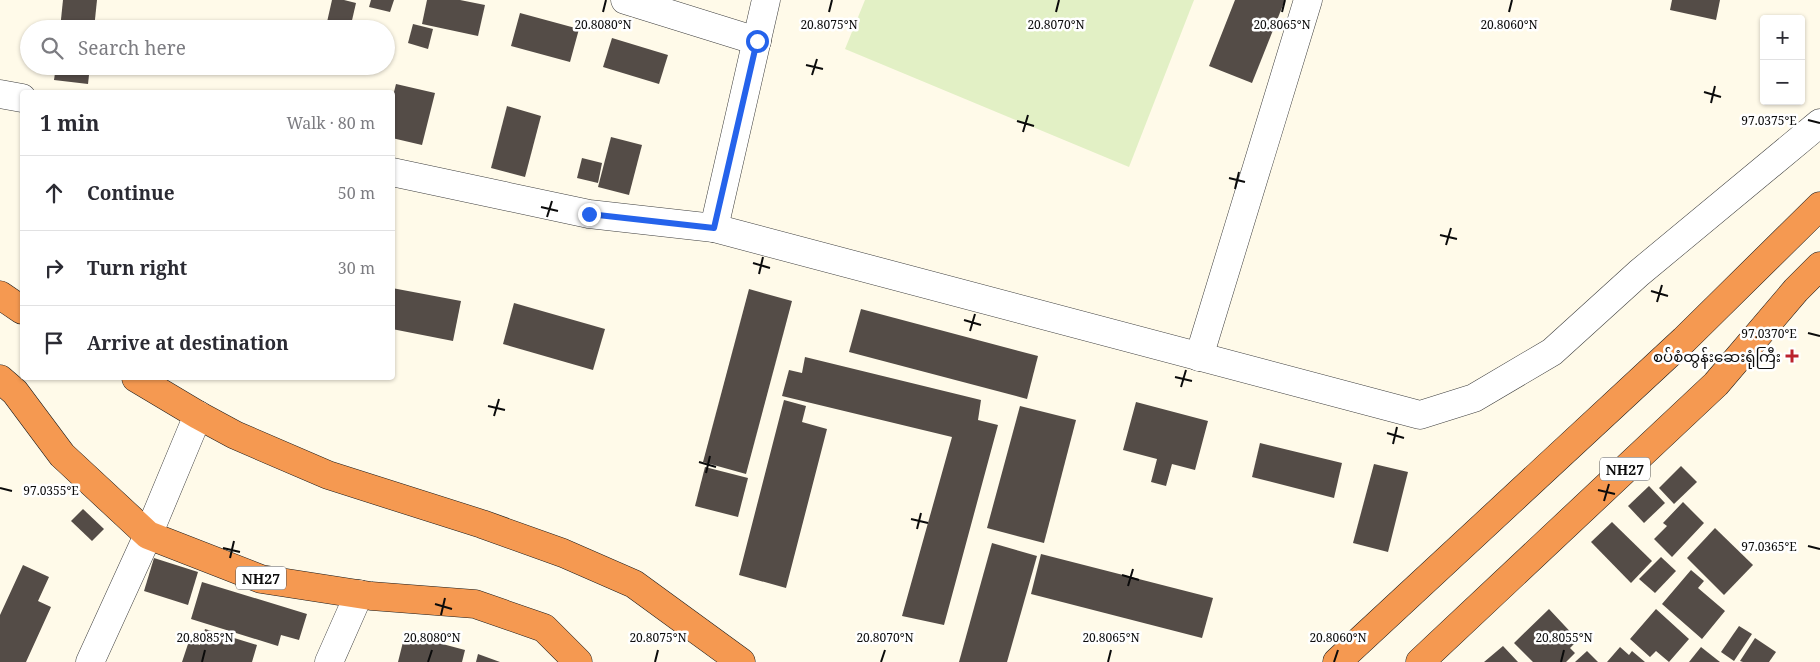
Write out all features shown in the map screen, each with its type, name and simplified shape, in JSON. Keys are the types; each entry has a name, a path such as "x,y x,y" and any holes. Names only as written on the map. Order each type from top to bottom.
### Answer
{"highway":[{"path":"1337,662 1684,340 1820,206"},
{"name":"NH27","path":"1420,662 1716,384 1796,290 1820,266"},
{"path":"0,295 20,309"},
{"name":"NH27","path":"0,379 15,392 62,455 148,536 261,579 359,594 475,604 544,628 578,662"},
{"path":"139,380 236,435 328,475 482,524 563,553 634,584 740,662"}],"street":[{"path":"625,0 757,41"},
{"path":"714,228 766,0"},
{"path":"1199,357 1308,0"},
{"path":"0,94 20,98"},
{"path":"395,173 589,214 714,228 1420,415 1474,398 1552,352 1639,273 1820,123"},
{"path":"90,662 148,536 198,415"},
{"path":"330,662 359,594"}],"green space":[{"path":"865,0 1194,0 1129,167 845,49"}],"building":[{"path":"63,0 97,0 95,20 61,20"},
{"path":"332,0 356,3 352,20 327,20"},
{"path":"371,0 394,0 390,12 369,7"},
{"path":"427,0 460,0 485,5 478,36 422,24"},
{"path":"1235,0 1285,0 1252,83 1209,66"},
{"path":"1672,0 1720,0 1716,20 1670,10"},
{"path":"520,13 579,29 570,62 511,46"},
{"path":"413,24 433,29 428,49 408,43"},
{"path":"612,38 668,55 659,84 603,67"},
{"path":"55,75 89,75 88,84 54,80"},
{"path":"396,84 435,93 422,145 395,139"},
{"path":"507,106 541,116 525,177 491,168"},
{"path":"611,137 642,145 629,195 598,187"},
{"path":"582,158 602,163 598,183 577,178"},
{"path":"395,289 461,301 453,341 395,330"},
{"path":"749,289 792,301 746,474 703,462"},
{"path":"514,303 605,329 593,370 503,344"},
{"path":"861,309 1038,356 1027,399 849,352"},
{"path":"805,357 981,400 978,420 998,425 944,625 902,616 952,437 782,396 789,370 802,373"},
{"path":"784,400 806,406 802,422 827,429 786,588 739,575"},
{"path":"1136,402 1208,421 1195,470 1172,464 1166,486 1151,482 1157,459 1123,450"},
{"path":"1020,406 1076,420 1044,543 987,528"},
{"path":"1260,443 1342,463 1334,498 1252,477"},
{"path":"1374,464 1408,472 1388,552 1353,543"},
{"path":"1681,466 1697,482 1674,504 1659,488"},
{"path":"705,467 748,478 738,517 695,506"},
{"path":"1649,486 1665,503 1644,523 1628,506"},
{"path":"1683,502 1704,523 1672,557 1654,539 1667,526 1663,523"},
{"path":"83,509 104,529 92,541 71,521"},
{"path":"1612,522 1652,561 1631,583 1591,542"},
{"path":"1715,528 1753,565 1724,595 1687,558"},
{"path":"992,543 1037,556 1007,662 959,662"},
{"path":"1041,554 1213,598 1202,638 1031,594"},
{"path":"1661,557 1676,571 1655,593 1639,579"},
{"path":"154,558 198,572 188,605 144,591"},
{"path":"23,565 49,577 38,601 51,607 26,662 0,662 0,615"},
{"path":"1691,570 1704,581 1698,588 1725,611 1702,639 1662,604"},
{"path":"202,582 307,614 299,640 281,635 278,646 191,619"},
{"path":"1549,609 1578,640 1570,648 1575,653 1566,662 1533,662 1514,643"},
{"path":"1656,609 1689,639 1669,662 1656,651 1650,657 1630,639"},
{"path":"1739,626 1752,634 1734,661 1721,652"},
{"path":"205,629 257,645 252,662 182,662 189,641 200,645"},
{"path":"405,634 465,650 462,662 398,662"},
{"path":"1755,638 1776,652 1769,662 1740,661"},
{"path":"1503,646 1518,662 1484,662"},
{"path":"1620,647 1629,655 1632,651 1645,662 1607,662"},
{"path":"1701,647 1720,662 1689,662"},
{"path":"1587,651 1598,662 1575,662"},
{"path":"478,654 500,662 476,662"}],"place":[{"name":"စပ်စံထွန်းဆေးရုံကြီး","path":"1792,356"}],"route":[{"path":"589,214 714,228 757,41"}]}
